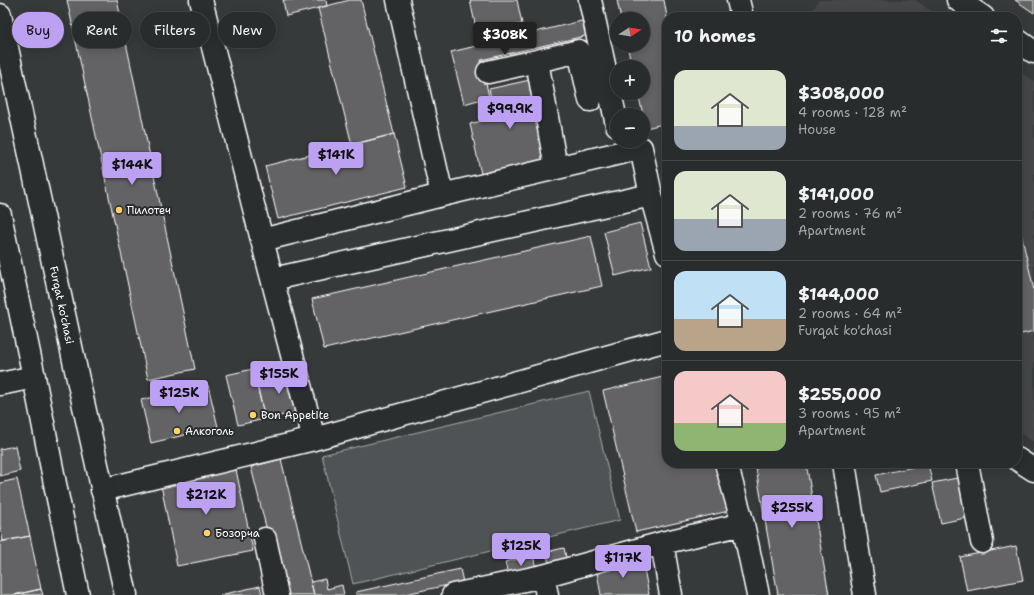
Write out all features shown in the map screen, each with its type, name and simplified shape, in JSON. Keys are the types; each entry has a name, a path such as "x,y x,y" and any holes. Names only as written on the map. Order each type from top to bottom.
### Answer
{"street":[{"path":"201,0 314,440"},
{"path":"398,0 442,195"},
{"path":"590,0 613,108"},
{"path":"738,0 741,12"},
{"path":"958,0 976,12"},
{"name":"Furqat ko'chasi","path":"0,15 126,595"},
{"path":"1022,44 1034,52"},
{"path":"488,72 579,51 590,100"},
{"path":"536,62 556,168"},
{"path":"262,240 556,168 626,148"},
{"path":"638,148 662,235"},
{"path":"273,279 651,195"},
{"path":"0,215 78,595"},
{"path":"102,490 314,440 662,341"},
{"path":"0,384 34,377"},
{"path":"1022,462 1034,470"},
{"path":"727,468 743,524 758,595"},
{"path":"845,468 865,595"},
{"path":"968,468 982,542"},
{"path":"453,595 545,586 662,543 743,524"},
{"path":"265,539 277,595"},
{"path":"662,543 671,595"}],"shaded area":[{"path":"819,0 915,0 933,12 811,12"},
{"path":"1022,73 1034,81 1034,442 1022,434"},
{"path":"589,391 620,520 353,584 322,455"}],"building":[{"path":"67,0 117,0 120,12 72,12 72,23"},
{"path":"283,0 326,0 327,6 286,16"},
{"path":"350,0 361,0 394,134 352,145 318,8"},
{"path":"470,0 517,0 522,24 477,33"},
{"path":"617,0 664,0 666,12 662,12 662,124 650,127 650,108 641,108 640,100 650,100 650,60 630,60 629,52 650,52 650,12 620,12"},
{"path":"1015,0 1034,0 1034,13"},
{"path":"586,20 589,35 481,60 489,97 464,104 451,52"},
{"path":"77,48 127,48 195,369 148,379"},
{"path":"530,80 549,158 481,174 470,124 496,117 489,89"},
{"path":"394,134 407,187 278,219 265,166"},
{"path":"640,223 651,267 615,276 604,232"},
{"path":"591,236 602,286 324,349 312,299"},
{"path":"1022,238 1034,290 1034,331 1022,334"},
{"path":"253,369 265,419 238,425 226,375"},
{"path":"293,371 302,411 265,419 256,380"},
{"path":"662,377 662,468 719,468 729,511 636,532 603,391"},
{"path":"208,385 218,427 151,443 141,400"},
{"path":"15,446 20,471 0,476 0,449"},
{"path":"281,459 314,595 283,595 251,467"},
{"path":"235,465 253,551 177,566 160,480"},
{"path":"756,468 807,468 829,595 778,595"},
{"path":"909,468 929,468 932,481 880,492 876,475"},
{"path":"962,477 970,517 941,523 932,483"},
{"path":"17,479 30,536 3,541 0,526 0,483"},
{"path":"30,536 41,589 14,595 0,595 0,542"},
{"path":"1016,546 1023,580 967,591 960,557"},
{"path":"564,548 568,567 551,571 546,552"},
{"path":"533,555 537,573 509,579 505,562"},
{"path":"642,558 649,595 601,595 596,567"},
{"path":"460,569 463,582 400,595 356,595 356,592"},
{"path":"325,579 327,589 342,585 344,595 314,595 311,582"},
{"path":"260,586 262,595 220,595"},
{"path":"41,589 43,595 14,595"}],"place":[{"name":"Пилотеч","path":"119,210"},
{"name":"Bon Appetite","path":"253,415"},
{"name":"Алкоголь","path":"177,431"},
{"name":"Бозорча","path":"207,533"}]}
